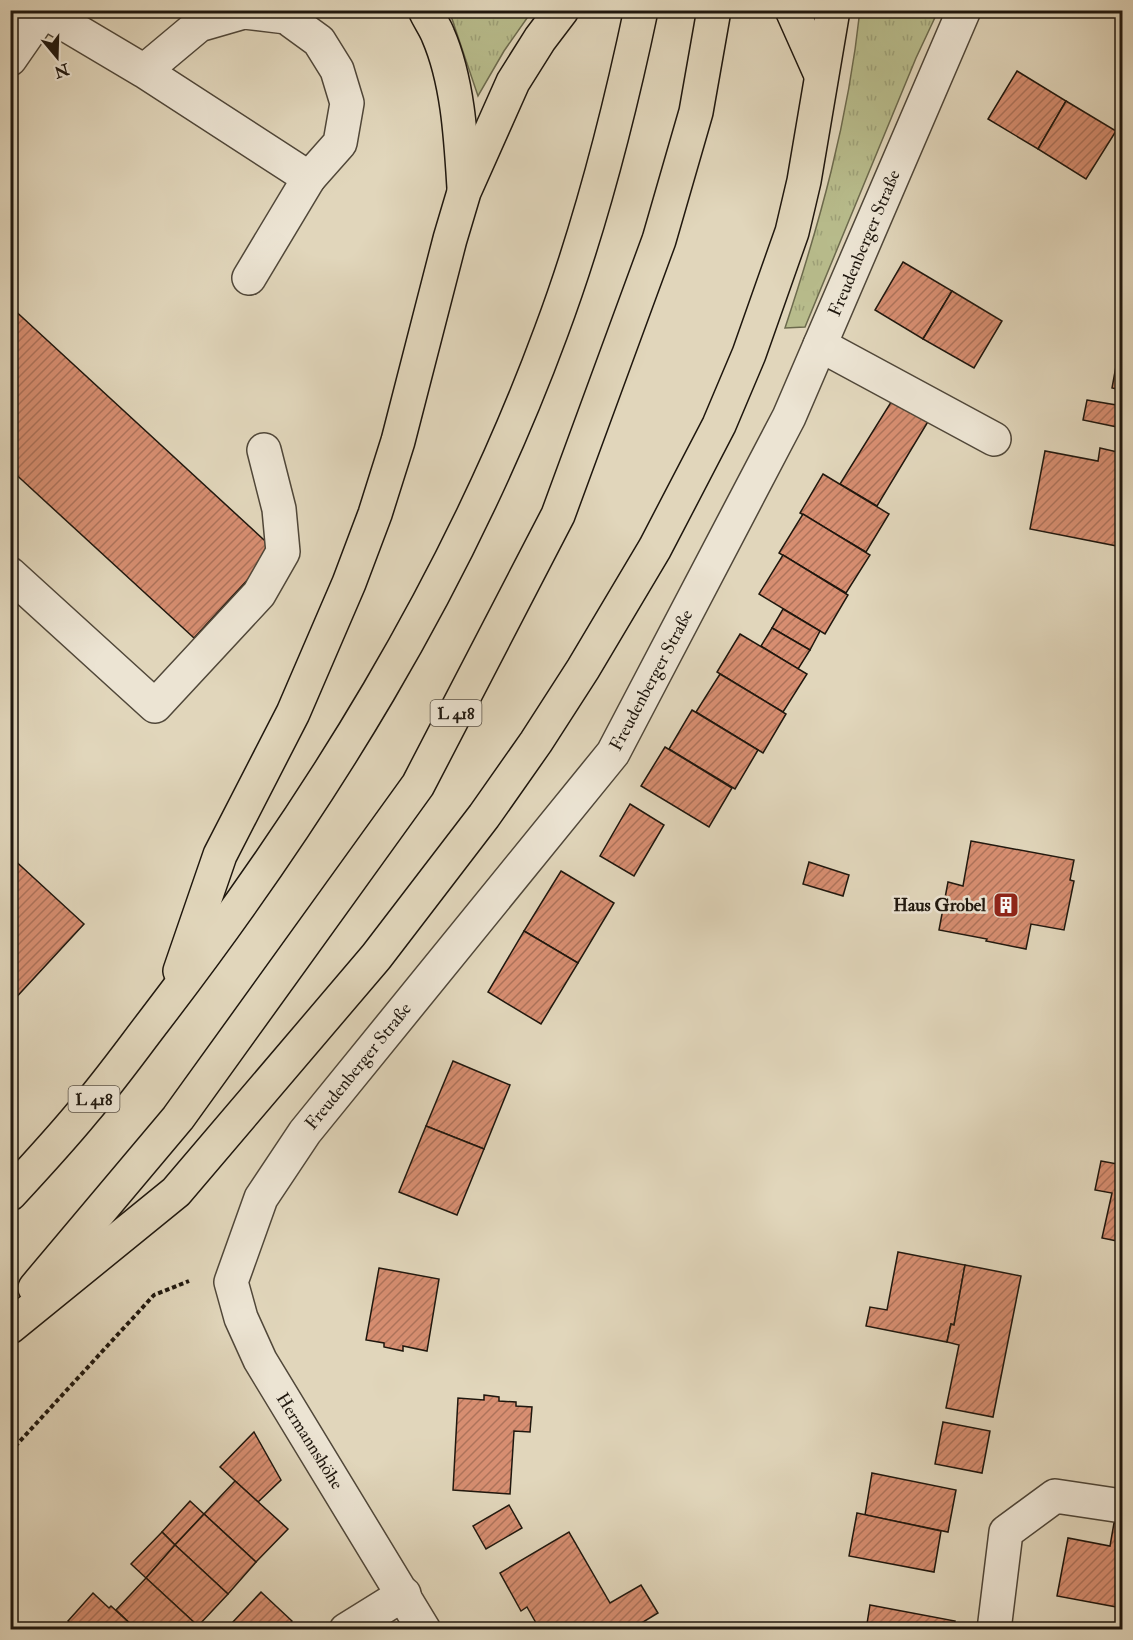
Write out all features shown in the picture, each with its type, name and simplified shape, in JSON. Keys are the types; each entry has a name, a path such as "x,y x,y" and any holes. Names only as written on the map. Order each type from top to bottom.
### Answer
{"highway":[{"path":"425,10 438,35 448,66 460,137 464,192"},
{"path":"171,999 220,855 293,713 349,583 375,514 398,441 464,192 513,82 540,39 562,10"},
{"name":"L 418","path":"10,1194 82,1113 236,912 320,789 388,679 450,565 503,451 551,332 586,228 625,88 641,10"},
{"name":"L 418","path":"10,1317 178,1118 418,785 558,515 659,240 696,112 714,10"},
{"path":"792,10 821,75"},
{"path":"10,1328 176,1192 376,957 484,816 578,678 655,548 719,425 749,354 792,232 804,181 833,10"}],"street":[{"name":"Freudenberger Straße","path":"231,1281 261,1198 305,1132 613,753 789,417 964,10"},
{"path":"10,59 43,11 144,71 309,178"},
{"path":"144,71 199,25 244,12 286,17 319,42 337,70 346,103 340,143 309,178 249,278"},
{"path":"820,345 994,439"},
{"path":"10,574 155,706 259,594 282,552 279,509 264,450"},
{"name":"Hermannshöhe","path":"231,1281 241,1318 260,1360 424,1629"},
{"path":"994,1629 1006,1532 1054,1496 1122,1506"},
{"path":"346,1629 404,1594"}],"path":[{"path":"10,1452 154,1295 194,1279 231,1281"}],"green space":[{"path":"860,10 938,11 916,58 805,327 785,328 831,171 848,92"},
{"path":"448,11 532,11 504,51 478,96 451,16"}],"building":[{"path":"1017,71 1066,101 1038,149 988,119"},
{"path":"1066,101 1116,131 1086,179 1038,149"},
{"path":"903,262 952,291 923,339 875,310"},
{"path":"952,291 1002,321 974,368 923,339"},
{"path":"10,306 275,550 194,638 10,469"},
{"path":"1122,334 1122,390 1112,388"},
{"path":"893,399 929,420 877,506 840,484"},
{"path":"1087,400 1122,406 1122,428 1083,420"},
{"path":"1100,448 1122,453 1122,547 1030,529 1045,451 1098,461"},
{"path":"823,474 889,514 866,552 800,513"},
{"path":"803,514 870,555 846,593 779,553"},
{"path":"783,555 848,595 825,634 759,594"},
{"path":"783,609 820,631 810,650 772,628"},
{"path":"772,628 810,650 798,669 761,646"},
{"path":"740,634 807,674 783,712 717,672"},
{"path":"720,674 786,714 763,753 696,712"},
{"path":"692,710 758,750 735,789 669,749"},
{"path":"665,747 732,788 709,827 641,786"},
{"path":"630,804 664,825 634,876 600,856"},
{"name":"Haus Grobel","path":"971,841 1074,860 1070,880 1074,881 1064,930 1031,924 1026,949 939,930 948,882 963,886"},
{"path":"10,856 84,924 10,1004"},
{"path":"809,862 849,875 843,896 803,884"},
{"path":"561,871 614,903 578,963 524,931"},
{"path":"524,931 578,963 541,1024 488,992"},
{"path":"453,1061 510,1085 484,1149 426,1126"},
{"path":"426,1126 484,1149 457,1215 399,1192"},
{"path":"1101,1161 1117,1164 1118,1161 1122,1162 1122,1242 1102,1238 1112,1193 1095,1190"},
{"path":"898,1252 965,1265 954,1325 951,1324 947,1342 866,1326 870,1307 887,1310"},
{"path":"965,1265 1021,1276 993,1417 946,1408 959,1345 947,1342 951,1324 954,1325"},
{"path":"379,1268 439,1279 427,1351 403,1346 403,1351 384,1347 384,1343 366,1340"},
{"path":"484,1395 499,1397 499,1401 516,1402 516,1406 532,1407 530,1432 514,1431 510,1494 453,1490 458,1398 484,1400"},
{"path":"943,1422 990,1431 982,1473 935,1464"},
{"path":"254,1432 281,1480 258,1502 220,1467"},
{"path":"872,1473 956,1490 948,1532 865,1515"},
{"path":"235,1481 288,1529 256,1562 204,1514"},
{"path":"190,1501 204,1514 175,1545 162,1532"},
{"path":"509,1505 522,1528 486,1549 473,1526"},
{"path":"857,1513 941,1531 934,1572 849,1556"},
{"path":"204,1514 256,1562 228,1594 175,1545"},
{"path":"1114,1523 1122,1525 1122,1608 1057,1596 1068,1538 1110,1546"},
{"path":"162,1532 175,1545 146,1578 131,1564"},
{"path":"569,1532 610,1603 641,1585 658,1613 630,1630 540,1630 527,1607 521,1611 500,1573"},
{"path":"175,1545 228,1594 198,1626 146,1578"},
{"path":"146,1578 198,1626 194,1630 137,1630 116,1610"},
{"path":"261,1592 292,1621 285,1630 237,1630 231,1624"},
{"path":"93,1593 137,1630 77,1630 68,1621"},
{"path":"870,1605 955,1621 953,1630 866,1630"}],"place":[{"name":"Haus Grobel","path":"1006,905"}]}
